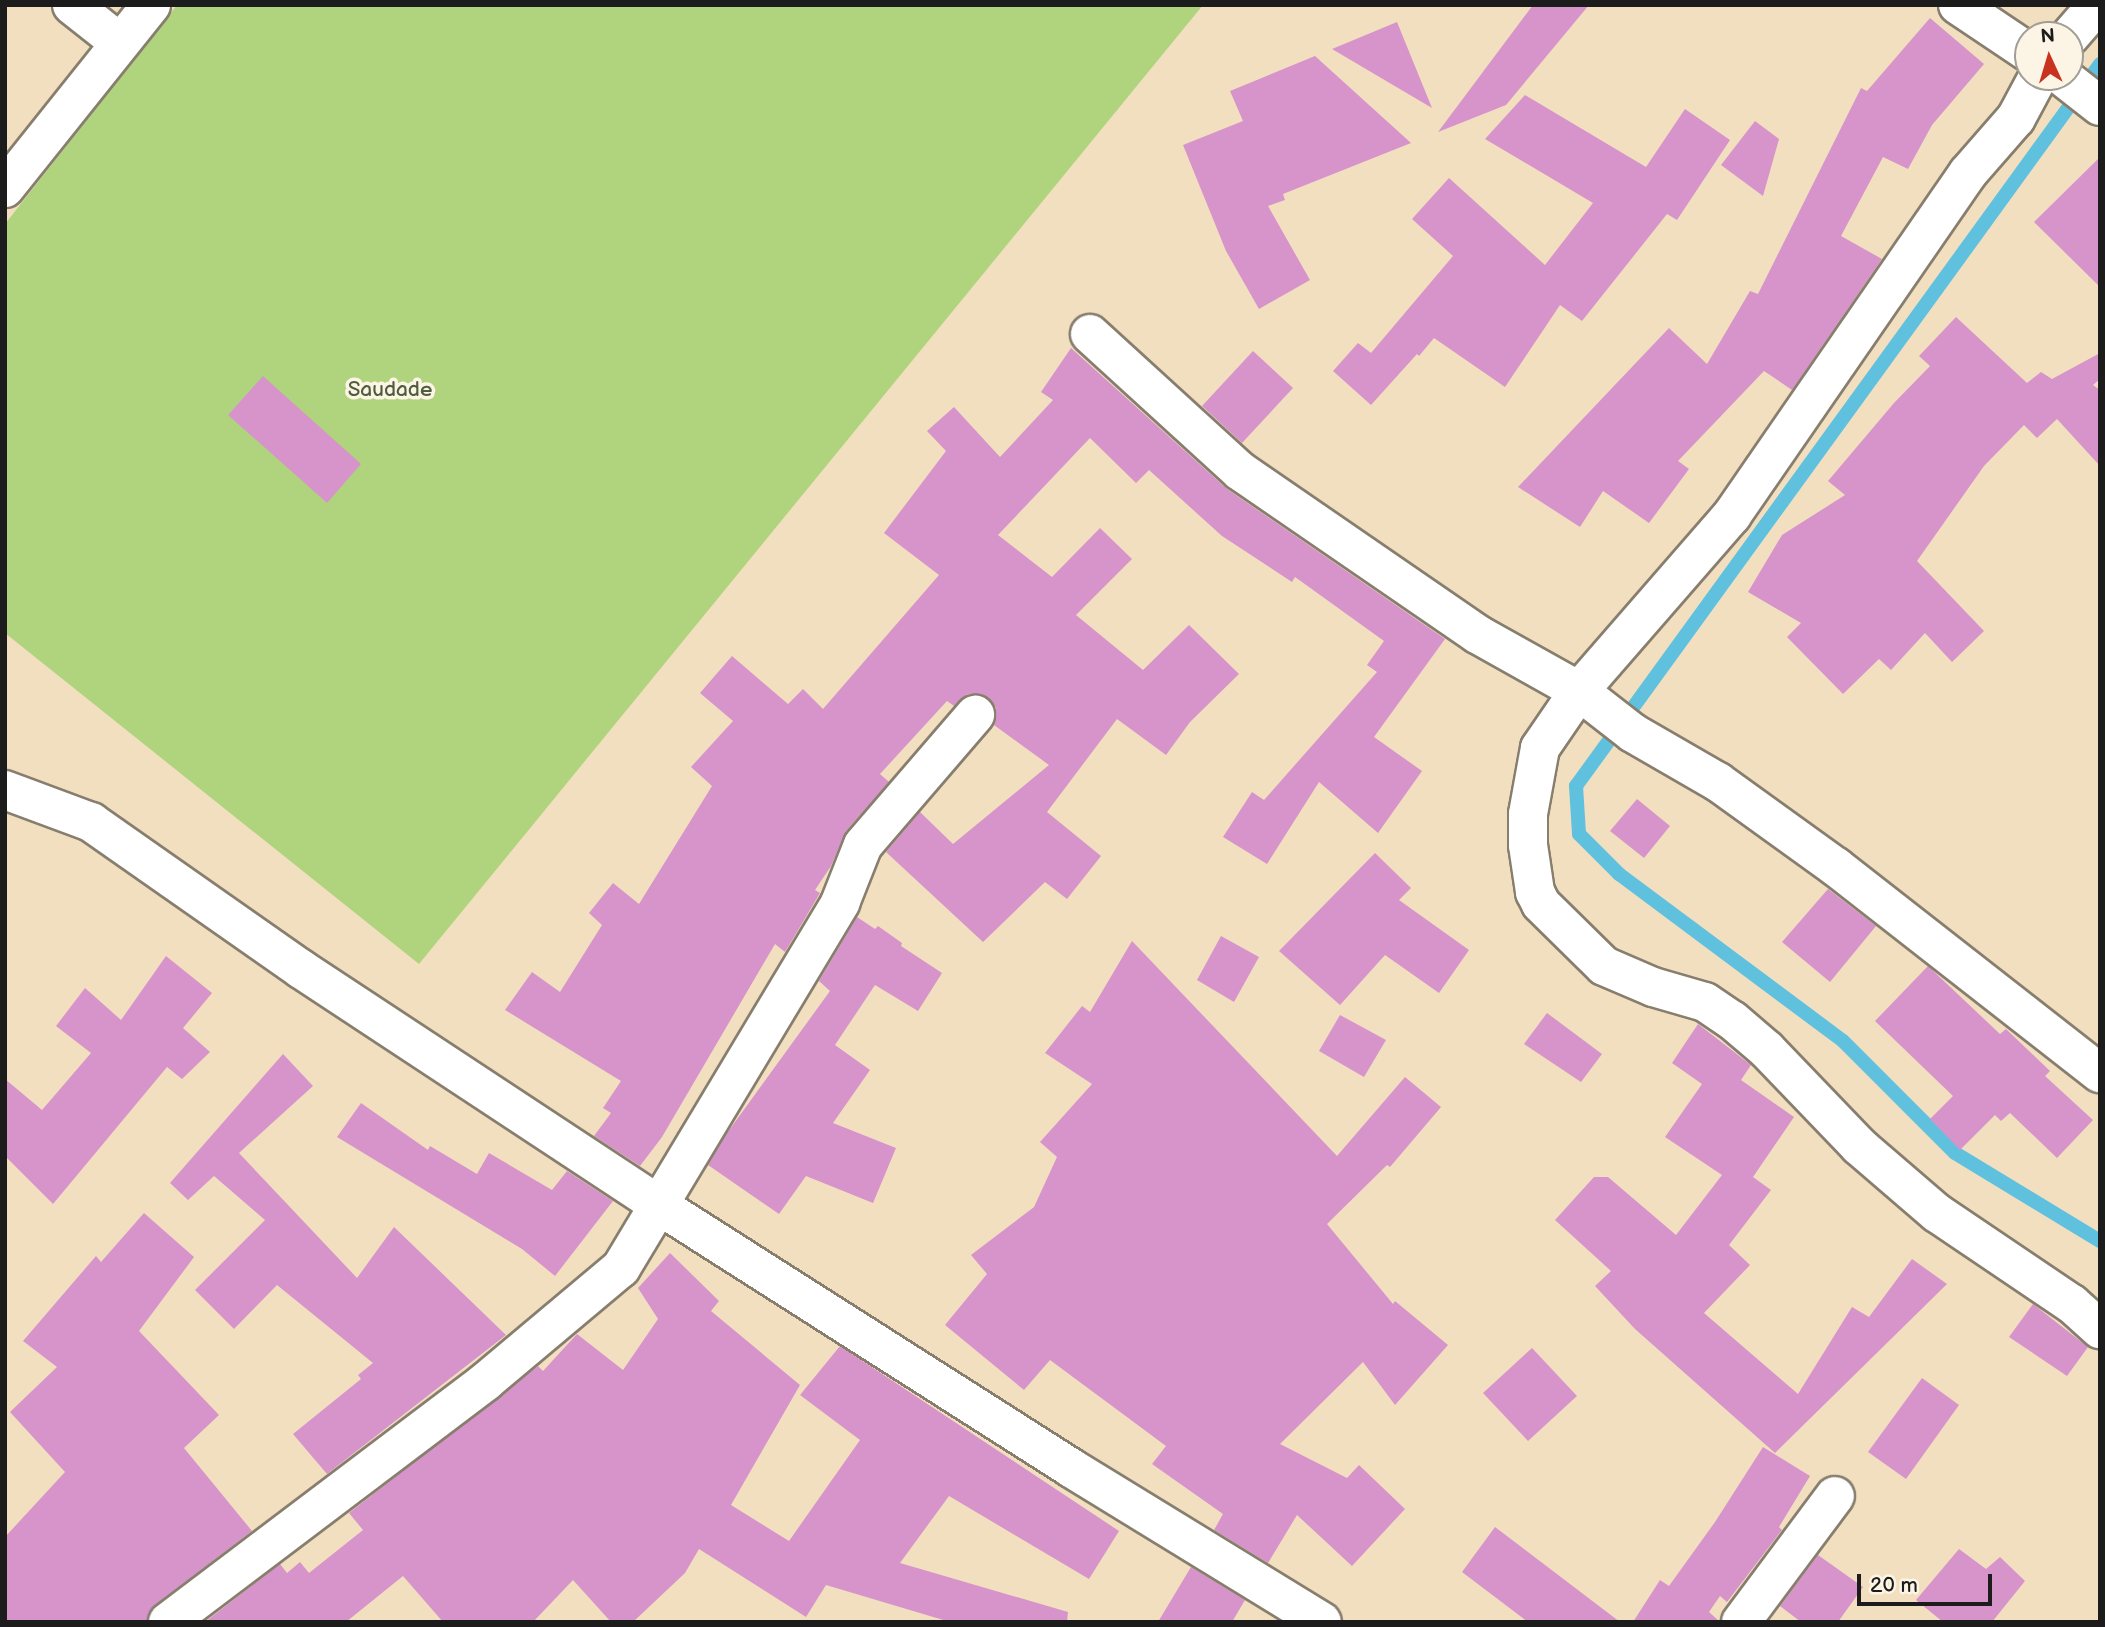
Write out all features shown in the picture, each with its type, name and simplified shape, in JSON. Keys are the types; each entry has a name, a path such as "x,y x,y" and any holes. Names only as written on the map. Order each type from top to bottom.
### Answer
{"street":[{"path":"72,5 120,43"},
{"path":"5,188 151,5"},
{"path":"1958,5 2014,43"},
{"path":"2083,21 2097,5"},
{"path":"2030,91 2016,118 1968,173 1732,515 1579,691 1540,748 1534,769 1528,814 1528,845 1535,891 1541,904 1604,966 1654,987 1705,1002 1732,1020 1767,1050 1859,1146 1937,1213 2072,1304 2100,1329"},
{"path":"2081,91 2100,106"},
{"path":"1090,334 1240,471 1361,551 1477,634 1579,691 1633,733 1718,782 1836,867 2100,1073"},
{"path":"168,1622 485,1382 621,1268 840,903 863,845 975,715"},
{"path":"5,790 91,822 301,969 660,1206 1071,1468 1322,1622"},
{"path":"1741,1622 1835,1496"}],"green space":[{"name":"Saudade","path":"177,5 1203,5 419,964 5,633 5,224"}],"building":[{"path":"1533,5 1589,5 1506,105 1438,132"},
{"path":"1930,18 1984,64 1932,125 1908,169 1883,157 1841,236 1882,259 1792,390 1764,371 1678,461 1689,469 1649,523 1603,491 1580,527 1518,487 1669,328 1707,364 1750,291 1758,294 1861,88 1867,91"},
{"path":"1397,22 1432,108 1332,49"},
{"path":"1315,56 1411,143 1283,194 1285,200 1268,206 1310,280 1259,309 1226,251 1183,145 1243,121 1230,91"},
{"path":"1525,95 1646,167 1685,109 1730,140 1677,220 1667,214 1582,321 1560,305 1505,387 1434,338 1371,405 1333,371 1358,343 1371,353 1453,256 1412,219 1449,178 1545,265 1593,203 1485,139"},
{"path":"1755,121 1779,139 1763,196 1721,165"},
{"path":"2100,157 2100,287 2034,222"},
{"path":"1956,317 2027,383 2041,372 2052,379 2100,353 2100,379 2093,385 2100,390 2100,466 2057,419 2037,438 2024,425 1984,466 1917,561 1984,631 1952,662 1925,633 1891,670 1879,659 1843,694 1787,637 1801,623 1748,592 1782,535 1845,495 1828,481 1894,403 1930,366 1919,356"},
{"path":"1071,348 1227,489 1445,639 1374,737 1422,771 1378,833 1319,782 1267,864 1223,837 1252,792 1264,800 1377,672 1367,665 1384,641 1295,577 1292,582 1222,536 1149,470 1136,483 1090,438 998,535 1052,577 1100,528 1132,559 1076,615 1143,670 1189,625 1239,674 1190,722 1166,755 1117,719 1047,812 1101,856 1067,899 1045,882 983,942 886,852 920,812 953,844 1049,765 994,725 996,708 989,698 980,694 968,694 954,706 947,701 880,774 889,782 846,831 831,866 815,890 820,893 785,952 775,944 662,1137 640,1166 594,1136 611,1113 603,1108 621,1081 505,1010 532,972 560,992 602,925 589,913 613,883 639,904 712,786 691,767 733,721 700,693 732,656 788,704 803,689 823,709 939,575 884,533 946,451 927,431 954,407 1000,457 1053,400 1041,392"},
{"path":"1253,351 1293,388 1242,443 1202,406"},
{"path":"263,376 361,464 327,503 228,415"},
{"path":"1637,799 1670,826 1644,858 1610,831"},
{"path":"1375,853 1411,888 1399,900 1469,950 1439,993 1385,955 1340,1005 1279,951"},
{"path":"1828,889 1876,926 1830,982 1782,942"},
{"path":"857,917 875,929 878,926 902,943 901,946 942,973 918,1011 875,985 835,1045 870,1070 833,1123 896,1148 873,1203 806,1176 779,1214 708,1165 727,1133 830,991 819,981"},
{"path":"1221,936 1259,957 1234,1002 1197,980"},
{"path":"1132,941 1337,1156 1405,1077 1441,1107 1390,1167 1387,1165 1327,1224 1393,1304 1395,1301 1448,1345 1395,1405 1363,1362 1280,1444 1347,1478 1359,1465 1405,1509 1352,1566 1297,1515 1268,1563 1214,1530 1223,1514 1152,1464 1166,1446 1050,1360 1024,1390 945,1325 987,1274 971,1255 1034,1207 1057,1157 1040,1142 1092,1084 1045,1053 1082,1006 1090,1012"},
{"path":"166,956 212,993 183,1028 210,1052 182,1079 167,1067 53,1204 5,1156 5,1079 42,1110 91,1053 56,1026 85,988 121,1020"},
{"path":"1928,966 2000,1034 2006,1029 2050,1071 2045,1076 2093,1120 2057,1158 2010,1113 2001,1121 1995,1115 1960,1150 1930,1119 1953,1096 1875,1021"},
{"path":"1547,1013 1602,1054 1581,1082 1524,1044"},
{"path":"1340,1015 1386,1040 1364,1077 1319,1051"},
{"path":"1698,1024 1751,1065 1741,1080 1794,1117 1753,1177 1771,1190 1729,1245 1750,1265 1704,1313 1798,1394 1852,1307 1869,1317 1912,1259 1947,1284 1775,1453 1635,1329 1595,1286 1611,1271 1555,1220 1594,1177 1608,1177 1676,1235 1722,1175 1665,1137 1702,1084 1672,1063"},
{"path":"283,1054 313,1086 239,1153 357,1278 394,1227 506,1335 327,1474 293,1434 361,1379 358,1375 373,1363 277,1285 234,1329 195,1290 265,1220 214,1176 188,1200 170,1183"},
{"path":"361,1103 428,1150 430,1146 477,1174 489,1153 552,1190 567,1171 613,1201 555,1276 522,1249 337,1137"},
{"path":"144,1213 194,1257 139,1331 219,1415 184,1448 252,1531 155,1605 147,1622 5,1622 5,1537 65,1472 10,1412 57,1367 23,1341 96,1256 101,1262"},
{"path":"670,1253 719,1301 711,1311 800,1385 731,1505 789,1541 860,1440 800,1395 840,1346 1119,1531 1089,1579 949,1496 900,1563 1068,1612 1067,1622 950,1622 826,1585 806,1617 699,1549 685,1573 633,1622 611,1622 573,1580 533,1622 443,1622 403,1576 346,1622 205,1622 280,1564 287,1573 300,1562 309,1573 363,1530 349,1513 538,1366 543,1371 577,1334 623,1370 658,1319 638,1288"},
{"path":"2033,1304 2088,1347 2067,1376 2009,1337"},
{"path":"1532,1348 1577,1396 1528,1441 1483,1393"},
{"path":"1922,1378 1959,1405 1906,1479 1868,1452"},
{"path":"1763,1447 1810,1476 1779,1527 1782,1530 1727,1602 1720,1596 1709,1612 1720,1622 1633,1622 1660,1580 1669,1586 1715,1522"},
{"path":"1495,1527 1620,1622 1528,1622 1462,1572"},
{"path":"1959,1549 1986,1569 2000,1557 2025,1581 1992,1622 1943,1622 1916,1600"},
{"path":"1818,1555 1863,1587 1838,1622 1801,1622 1780,1606"},
{"path":"1191,1567 1245,1600 1232,1622 1158,1622"}],"waterway":[{"path":"2100,64 1576,786 1579,834 1619,874 1843,1041 1955,1153 2100,1241"}]}
